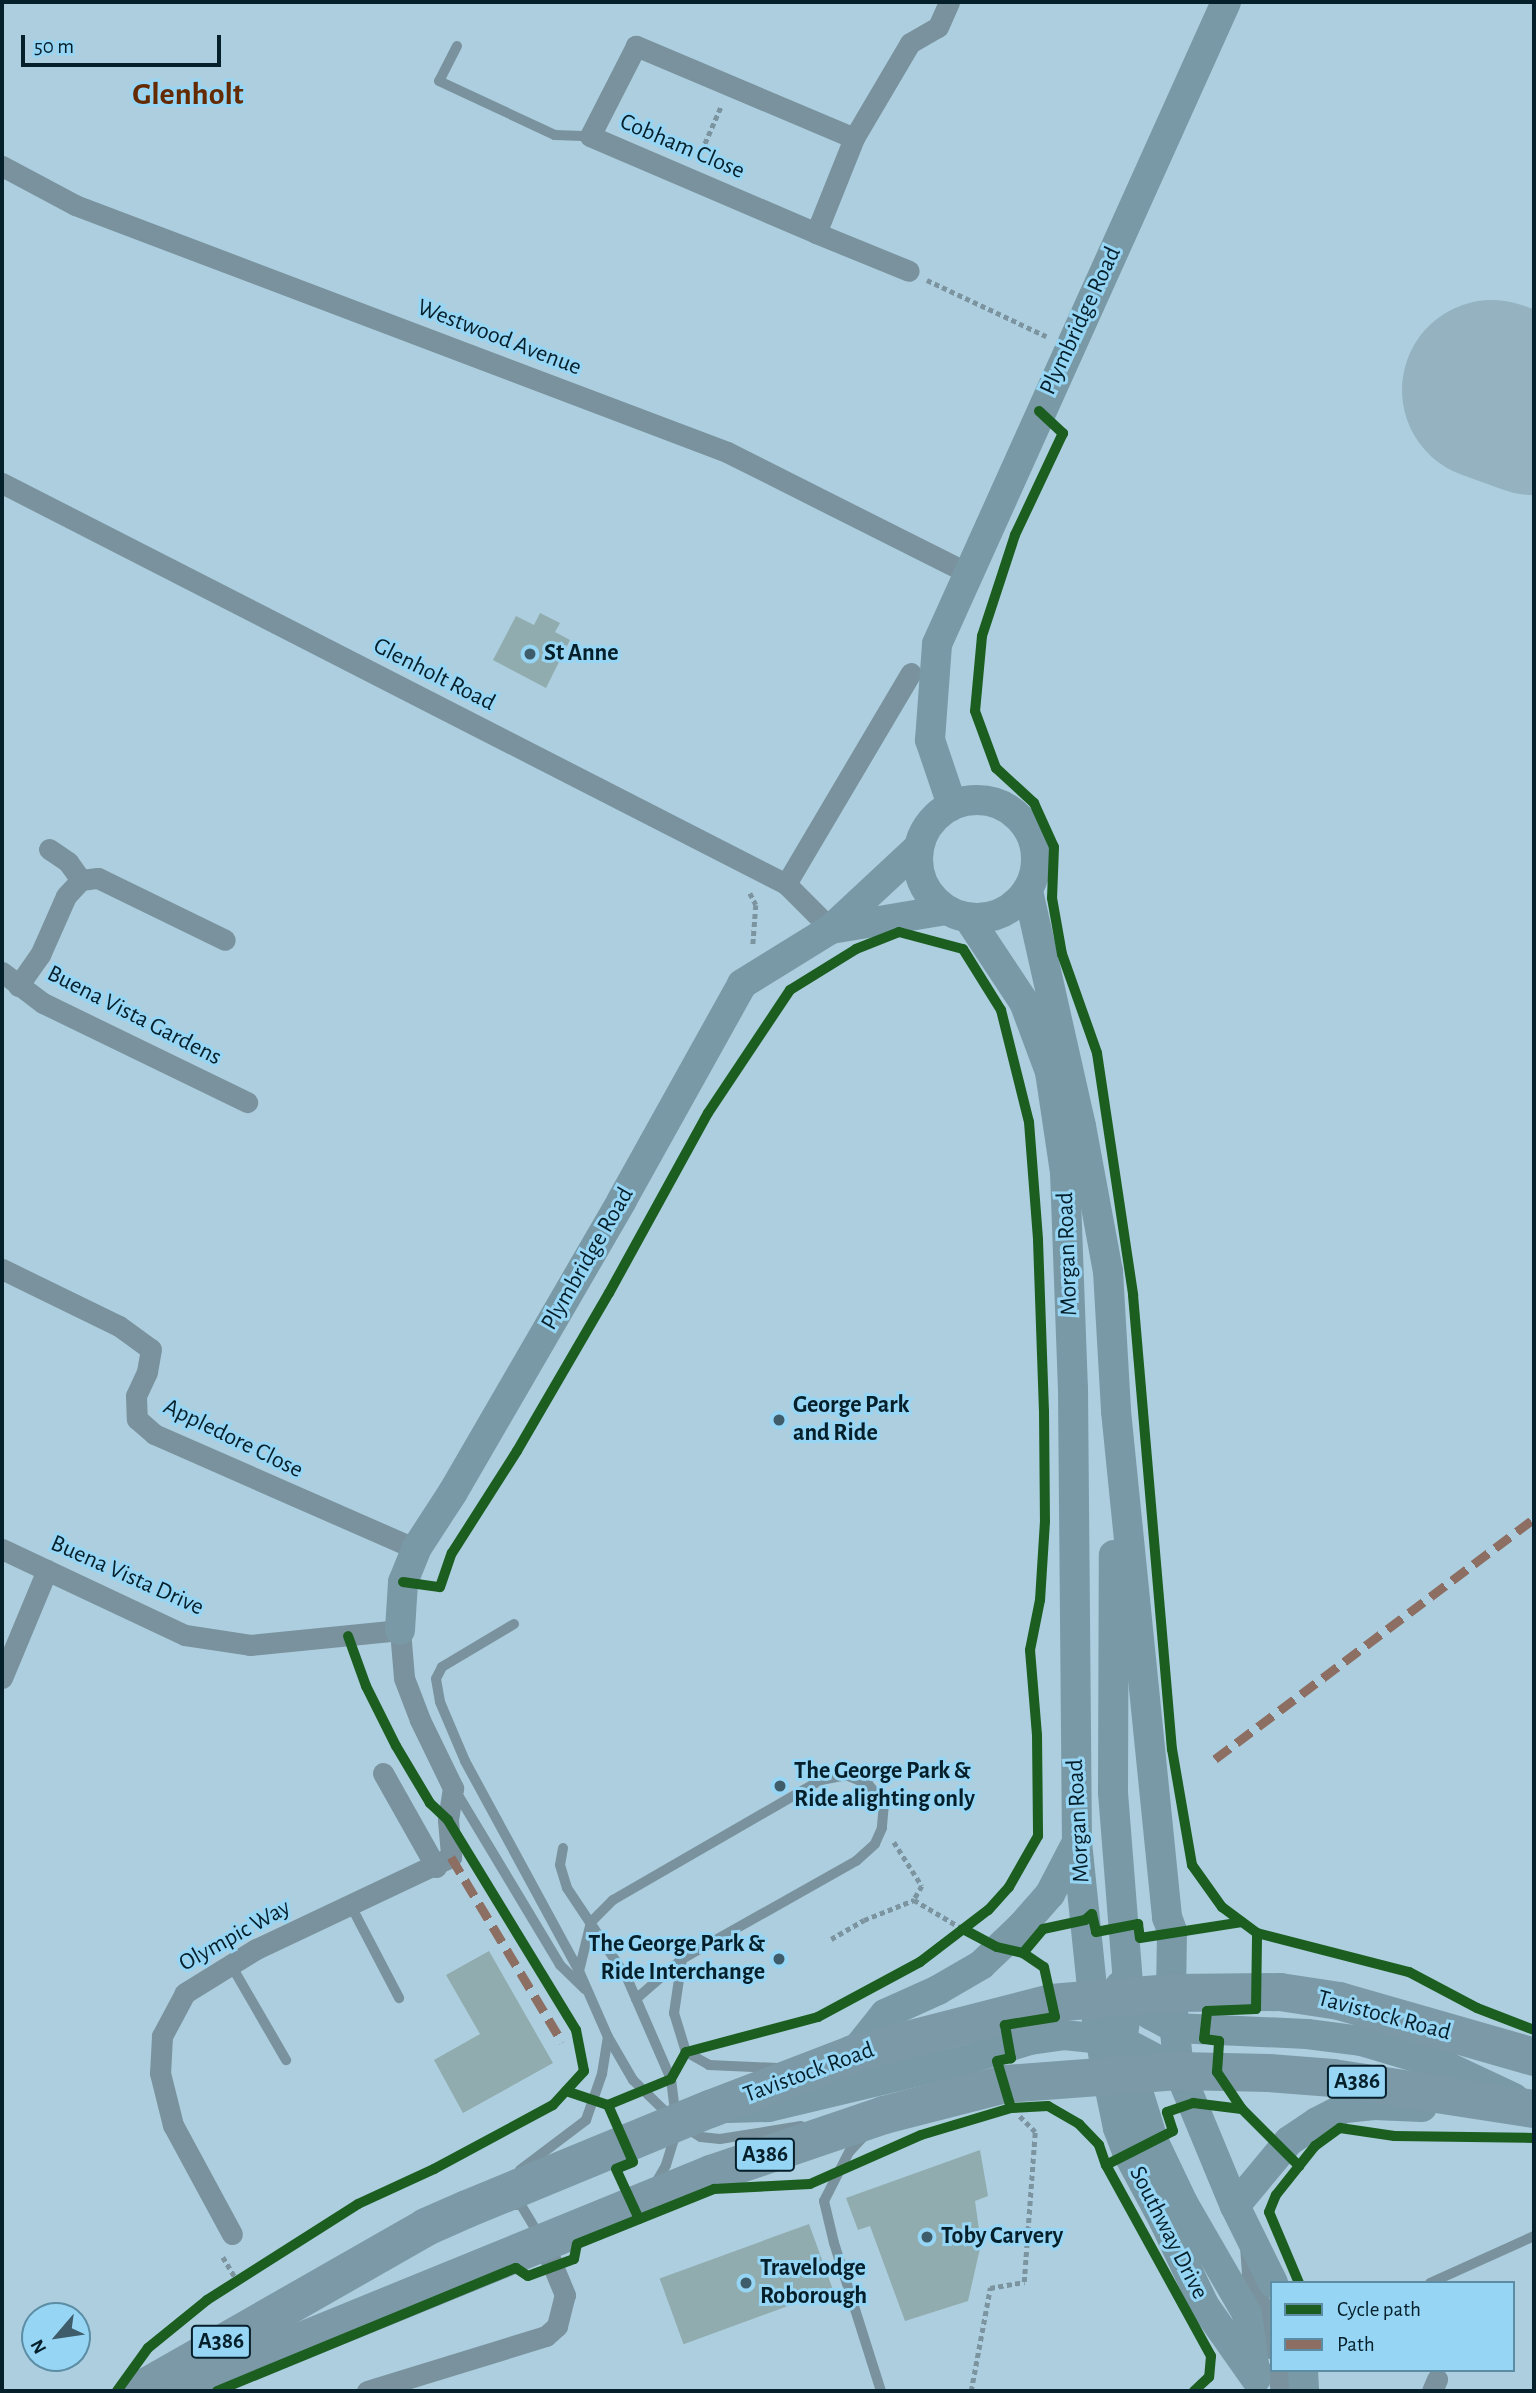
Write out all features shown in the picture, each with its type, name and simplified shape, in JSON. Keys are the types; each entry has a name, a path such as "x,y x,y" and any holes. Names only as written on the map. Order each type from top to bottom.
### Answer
{"highway":[{"name":"Tavistock Road","path":"139,2391 426,2227 467,2209 694,2115 853,2054 1051,2003 1144,2006 1280,1992 1339,2001 1534,2057"},
{"name":"A386","path":"179,2391 265,2359 710,2174 884,2115 1121,2055 1178,2071 1269,2073 1333,2078 1534,2109"}],"main road":[{"name":"Plymbridge Road","path":"400,1630 404,1582 416,1549 460,1480 622,1200 742,984 831,929 919,847 934,818 952,805 930,740 937,643 1226,2"},
{"path":"952,805 971,800 993,802 1013,811 1029,829 1036,850 1036,873 1028,891"},
{"path":"919,847 919,873 930,895 957,914"},
{"name":"Plymbridge Road","path":"831,929 957,914 989,918 1009,910 1028,891"},
{"name":"Morgan Road","path":"1028,891 1081,1126 1108,1271 1116,1411 1167,1917 1172,1931 1144,2006 1121,2055"},
{"name":"Morgan Road","path":"957,914 1024,1002 1050,1072 1065,1172 1073,1389 1077,1842 1088,1953 1144,2006 1178,2071"},
{"name":"Morgan Road","path":"1116,1411 1114,1792 1144,2006"},
{"path":"853,2054 885,2014 938,1990 981,1965 1022,1926 1050,1894 1077,1842"},
{"path":"694,2115 769,2107 966,2060 1030,2039 1064,2035 1121,2055 1144,2006 1361,2041 1448,2067 1534,2109"},
{"name":"Southway Drive","path":"1121,2055 1118,2128 1127,2152 1204,2305 1268,2383"},
{"path":"1178,2071 1236,2206 1272,2281"},
{"path":"1236,2206 1289,2141 1317,2122 1345,2108 1374,2105 1534,2109"},
{"path":"1303,2372 1304,2391"}],"street":[{"path":"816,233 855,138 910,43 938,27 949,2"},
{"name":"Cobham Close","path":"855,138 636,46 590,136 909,271"},
{"name":"Westwood Avenue","path":"2,166 75,205 727,452 970,574"},
{"name":"Glenholt Road","path":"2,483 786,884 831,929"},
{"path":"786,884 911,673"},
{"path":"49,849 68,862 81,880"},
{"path":"18,986 40,955 66,896 81,880 97,878 225,940"},
{"name":"Buena Vista Gardens","path":"2,972 43,1003 247,1102"},
{"name":"Appledore Close","path":"2,1269 118,1326 151,1349 147,1372 136,1396 137,1419 154,1433 300,1500 416,1549"},
{"name":"Buena Vista Drive","path":"2,1549 185,1635 250,1645 400,1630"},
{"path":"2,1678 47,1570"},
{"path":"383,1773 436,1867 451,1857 448,1820 453,1788 420,1720 404,1678 400,1630"},
{"name":"Olympic Way","path":"232,2234 173,2125 160,2073 162,2036 185,1993 256,1949 436,1867"},
{"path":"1250,2236 1252,2276 1270,2341"},
{"path":"367,2391 547,2336 557,2326 565,2295 543,2242"}],"lane":[{"path":"457,46 439,81 555,135 590,136"},
{"path":"514,1623 442,1667 436,1679 440,1702 465,1761 579,1971 608,2037 633,2080 694,2115"},
{"path":"579,1971 591,1922 613,1900 821,1780 846,1775 869,1784 884,1803 882,1828 875,1844 856,1861 682,1959 636,1999"},
{"path":"453,1788 560,1965 590,1994"},
{"path":"563,1848 560,1865 567,1888 627,1978 671,2079 694,2115 701,2137 720,2139 884,2115"},
{"path":"351,1906 399,1997"},
{"path":"682,1959 674,2013 687,2052 709,2065 815,2069"},
{"path":"231,1965 286,2060"},
{"path":"467,2209 586,2120 602,2074 608,2037"},
{"path":"647,2199 694,2115"},
{"path":"880,2391 834,2243 824,2201 849,2152 884,2115"},
{"path":"467,2209 521,2205 543,2242"},
{"path":"1434,2281 1534,2236"}],"path":[{"path":"689,179 729,85"},
{"path":"909,271 1069,346"},
{"path":"734,857 756,905 752,952 742,984"},
{"path":"831,1939 864,1920 914,1900 922,1886 904,1854 882,1828"},
{"path":"914,1900 967,1926 997,1947"},
{"path":"952,1937 967,1926"},
{"path":"971,2391 990,2288 1024,2283 1035,2132 1017,2108"},
{"path":"227,2286 249,2272"}],"building":[{"name":"St Anne","path":"540,613 560,623 555,632 570,640 546,688 493,660 516,616 534,625"},
{"path":"489,1951 553,2063 463,2113 434,2060 480,2034 446,1975"},
{"name":"Toby Carvery","path":"980,2150 988,2196 975,2201 981,2244 968,2301 905,2321 870,2226 858,2230 846,2198"},
{"name":"Travelodge Roborough","path":"809,2224 833,2290 684,2344 660,2278"}],"runway":[{"path":"1492,390 1534,405"}],"marked path":[{"path":"1215,1759 1534,1519"},
{"path":"451,1857 562,2042"}],"cycle path":[{"path":"1039,411 1063,433 1015,535 982,636 975,711 996,768 1034,803 1054,847 1052,898 1062,954 1097,1053 1133,1295 1172,1749 1192,1865 1222,1907 1257,1933 1409,1972 1477,2008 1534,2030"},
{"path":"403,1582 440,1587 452,1553 517,1451 609,1293 708,1113 790,990 856,949 899,932 963,949 1001,1010 1029,1122 1038,1240 1044,1411 1045,1521 1040,1600 1030,1650 1037,1735 1038,1836 1009,1887 988,1910 920,1962 818,2017 686,2052 671,2079 608,2105"},
{"path":"117,2391 148,2348 207,2300 358,2204 434,2169 553,2105 584,2071 576,2030 448,1820 430,1803 396,1746 366,1686 348,1636"},
{"path":"1023,1953 1043,1929 1085,1920 1092,1914 1096,1932 1138,1924 1140,1938 1242,1922"},
{"path":"963,1929 997,1947 1023,1953 1044,1967 1055,2017 1005,2025 1011,2058 997,2061 1011,2108"},
{"path":"1242,2109 1217,2072 1219,2041 1204,2039 1207,2011 1256,2009 1257,1933"},
{"path":"566,2091 608,2105 633,2162 616,2169 639,2219"},
{"path":"1106,2165 1173,2131 1167,2112 1193,2103 1242,2109 1299,2166"},
{"path":"217,2391 516,2268 528,2276 574,2259 577,2244 714,2189 810,2184 921,2135 1011,2108 1048,2106 1079,2124 1099,2145 1106,2165 1211,2356 1209,2377 1194,2391"},
{"path":"1298,2281 1269,2212 1276,2195 1315,2146 1340,2128 1394,2136 1534,2138"}],"place":[{"name":"St Anne","path":"530,654"},
{"name":"George Park and Ride","path":"779,1420"},
{"name":"The George Park & Ride alighting only","path":"780,1786"},
{"name":"The George Park & Ride Interchange","path":"779,1959"},
{"name":"Toby Carvery","path":"927,2237"},
{"name":"Travelodge Roborough","path":"746,2283"}],"district":[{"name":"Glenholt","path":"188,94"}]}
